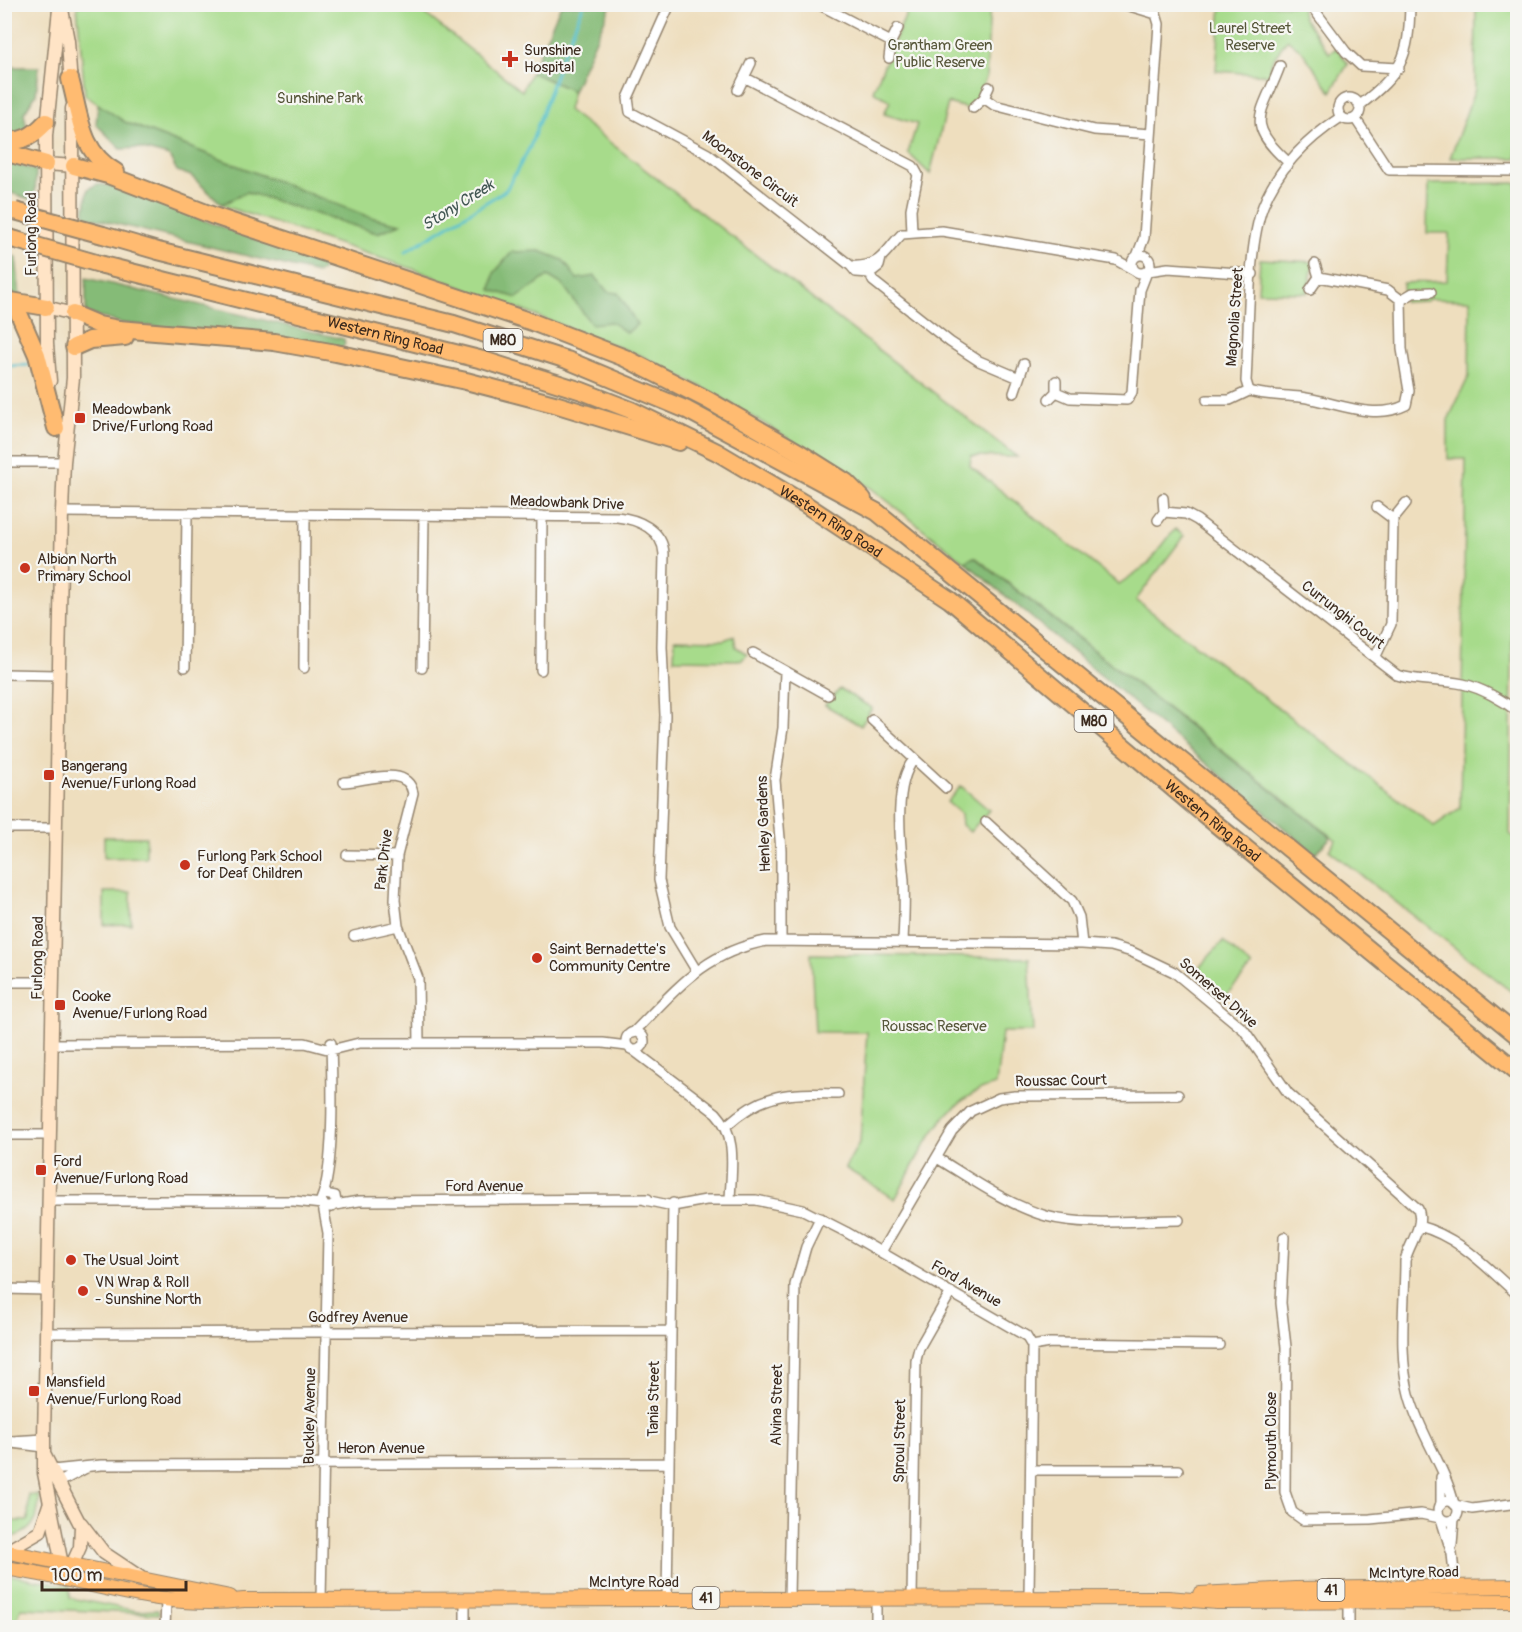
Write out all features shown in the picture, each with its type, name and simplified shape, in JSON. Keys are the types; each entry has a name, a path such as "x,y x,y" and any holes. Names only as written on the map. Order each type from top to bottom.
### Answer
{"highway":[{"path":"70,79 83,136 88,148 109,168 142,188"},
{"path":"4,140 28,138 46,122"},
{"path":"4,152 46,164"},
{"path":"74,166 108,175 214,216 532,322 625,358 706,399 800,453 846,482 877,512"},
{"name":"Western Ring Road","path":"10,209 158,251 454,324 567,360 687,410 877,512 1514,1032"},
{"name":"Western Ring Road","path":"10,238 103,265 483,360 621,406 717,452 805,504 950,600 1199,810 1518,1072"},
{"path":"9,301 46,307"},
{"path":"9,301 37,355 56,428"},
{"path":"74,314 99,325 119,329 274,342 466,381 717,452"},
{"path":"74,348 90,340 109,337 225,338"},
{"path":"1452,1016 1518,1078"}],"main road":[{"name":"McIntyre Road","path":"6,1551 244,1600"},
{"name":"McIntyre Road","path":"4,1568 166,1601 210,1604 244,1600 1168,1598 1226,1592 1349,1596 1456,1595 1518,1601"},
{"name":"McIntyre Road","path":"1456,1595 1518,1586"}],"street":[{"name":"Furlong Road","path":"60,4 68,41 74,166 74,348 72,402 64,462 62,512 44,1473 68,1563"},
{"name":"Furlong Road","path":"60,4 46,122 46,307 48,363 56,428 64,462"},
{"name":"Moonstone Circuit","path":"670,4 628,99 630,112 708,154 852,266 868,270"},
{"path":"818,4 891,42"},
{"path":"1122,4 1156,14 1159,24 1143,238 1132,264 1140,290"},
{"path":"1310,4 1346,52 1361,66 1399,68"},
{"path":"1355,118 1359,106 1384,86 1399,68 1410,36 1410,4"},
{"path":"889,58 891,42 898,28"},
{"path":"738,90 751,63"},
{"path":"1280,66 1263,103 1260,130 1266,141 1288,162"},
{"path":"744,77 912,166 918,175 911,209 912,232"},
{"path":"973,108 984,98 989,87"},
{"path":"984,98 994,105 1094,130 1151,134"},
{"path":"1355,118 1348,120 1341,117 1338,110 1342,100 1353,99 1359,106"},
{"name":"Magnolia Street","path":"1249,391 1246,381 1253,274 1263,207 1288,162 1341,117"},
{"path":"1355,118 1389,170 1518,171"},
{"path":"46,164 74,166"},
{"path":"1019,378 979,361 950,342 873,282 868,270 902,234 942,231 1116,260 1135,271 1147,272 1168,268 1253,274"},
{"path":"1056,381 1053,395 1070,398 1127,400 1132,392 1140,290 1149,259 1143,238"},
{"path":"1116,260 1136,256 1168,268"},
{"path":"1315,264 1319,277"},
{"path":"1310,290 1319,277"},
{"path":"1319,277 1388,290 1401,300"},
{"path":"1401,300 1413,293 1431,292"},
{"path":"1207,400 1234,399 1249,391 1263,395 1313,399 1341,408 1397,410 1406,405 1409,391 1402,349 1401,300"},
{"path":"46,307 74,314"},
{"path":"1014,393 1024,364"},
{"path":"4,462 64,462"},
{"path":"1158,520 1164,512 1163,498"},
{"path":"1375,658 1391,624 1394,519 1406,503"},
{"path":"1377,507 1394,519"},
{"name":"Meadowbank Drive","path":"62,512 627,518 652,530 664,547 665,715 659,880 663,905 670,927 696,970"},
{"name":"Currunghi Court","path":"1164,512 1186,514 1197,520 1397,675 1414,681 1463,684 1486,693 1518,712"},
{"path":"185,667 187,513"},
{"path":"304,668 305,514"},
{"path":"422,668 424,515"},
{"path":"541,670 542,516"},
{"path":"753,653 828,695"},
{"name":"Henley Gardens","path":"781,939 781,850 775,780 783,728 785,671"},
{"path":"4,674 58,675"},
{"path":"872,720 946,788"},
{"path":"903,941 904,881 898,835 905,774 914,759"},
{"name":"Park Drive","path":"344,782 387,775 410,783 413,793 397,856 394,885 398,926 418,978 419,1043"},
{"path":"986,822 1072,901 1079,917 1082,944"},
{"path":"4,828 55,828"},
{"path":"347,855 397,856"},
{"path":"354,936 398,926"},
{"name":"Somerset Drive","path":"634,1041 651,1014 696,970 738,948 781,939 1111,946 1153,960 1174,972 1244,1030 1288,1093 1418,1209 1419,1226"},
{"path":"4,982 53,982"},
{"path":"51,1044 305,1043 315,1040 331,1046 347,1041 359,1043 634,1041 653,1064 716,1113 727,1125 731,1147 730,1200"},
{"name":"Buckley Avenue","path":"321,1600 331,1046"},
{"path":"727,1125 743,1110 770,1097 795,1093 838,1094"},
{"name":"Roussac Court","path":"881,1252 961,1119 986,1102 1016,1096 1178,1095"},
{"path":"4,1135 50,1135"},
{"path":"936,1158 1023,1207 1047,1216 1074,1220 1179,1220"},
{"name":"Ford Avenue","path":"48,1201 645,1200 657,1197 673,1203 687,1197 706,1200 772,1202 820,1218 1026,1336 1032,1346"},
{"name":"Tania Street","path":"667,1598 673,1203"},
{"name":"Alvina Street","path":"789,1598 795,1285 806,1247 820,1218"},
{"path":"1456,1595 1452,1554 1455,1505 1413,1405 1405,1369 1406,1262 1410,1243 1419,1226 1444,1233 1460,1243 1518,1295"},
{"name":"Plymouth Close","path":"1284,1237 1281,1303 1286,1340 1285,1492 1292,1512 1303,1520 1370,1519 1421,1514 1441,1518"},
{"path":"4,1289 47,1290"},
{"name":"Sproul Street","path":"912,1598 916,1360 919,1348 951,1292"},
{"name":"Godfrey Avenue","path":"46,1333 670,1331"},
{"path":"1029,1598 1032,1346 1050,1343 1219,1345"},
{"path":"6,1442 44,1447"},
{"name":"Furlong Road","path":"44,1447 58,1483 80,1522 106,1555 147,1581"},
{"name":"Heron Avenue","path":"53,1470 94,1465 668,1463"},
{"name":"Heron Avenue","path":"58,1483 73,1473 94,1465"},
{"path":"1441,1469 1438,1512 1452,1554"},
{"path":"1031,1470 1178,1470"},
{"path":"6,1551 40,1532 51,1500"},
{"path":"1440,1505 1446,1502 1472,1509"},
{"path":"1441,1518 1449,1521 1472,1509 1518,1503"},
{"name":"Plymouth Close","path":"1421,1514 1440,1505"},
{"path":"66,1580 68,1563 81,1544 80,1522"},
{"path":"1349,1596 1349,1628"},
{"path":"876,1598 876,1628"},
{"path":"465,1599 465,1628"},
{"path":"165,1628 166,1601"}],"green space":[{"name":"Sunshine Park","path":"77,5 414,5 522,91 531,72 573,91 568,110 1017,457 971,456 970,466 1119,584 1148,564 1175,529 1184,536 1136,600 1434,826 1460,808 1466,459 1448,459 1448,420 1469,376 1470,300 1428,299 1427,301 1404,302 1403,283 1447,281 1449,233 1427,233 1428,184 1517,183 1518,459 1514,459 1510,834 1518,840 1517,996 1329,850 1336,840 975,557 965,562 871,488 713,393 642,356 416,270 222,204 247,192 377,233 400,224 369,217 124,122 85,95"},
{"path":"561,5 611,5 573,91 531,72"},
{"name":"Grantham Green Public Reserve","path":"910,5 990,5 986,77 973,110 948,103 930,174 908,153 917,124 884,114 890,101 873,91"},
{"name":"Laurel Street Reserve","path":"1221,5 1301,5 1303,17 1329,53 1337,48 1348,64 1331,92 1302,51 1287,39 1271,63 1270,75 1216,71"},
{"path":"1476,5 1517,5 1517,158 1450,158 1475,89"},
{"path":"4,67 39,67 36,94 24,113 27,129 14,135 5,134"},
{"path":"98,104 125,122 369,217 401,224 377,233 247,192 222,204 191,176 177,171 169,156 139,148 121,149 96,124"},
{"path":"5,162 36,170 35,201 5,191"},
{"path":"97,184 112,186 322,264 322,271 317,273 84,216 88,189"},
{"path":"540,251 563,260 577,279 595,276 608,292 618,293 637,324 627,333 611,322 591,324 563,285 548,276 517,298 491,290 494,273 512,252"},
{"path":"4,253 16,257 20,297 5,290"},
{"path":"1260,259 1314,262 1307,293 1258,292"},
{"path":"86,278 344,339 345,344 342,348 120,323 86,313"},
{"path":"974,557 1331,837 1315,854 965,562"},
{"path":"734,636 736,647 747,654 742,660 674,659 675,639 724,640"},
{"path":"840,689 872,708 861,726 825,705"},
{"path":"961,786 989,810 970,832 962,825 961,814 947,802"},
{"path":"104,837 146,837 146,857 104,858"},
{"path":"104,892 131,892 131,924 104,925"},
{"path":"1223,941 1252,967 1224,997 1196,971"},
{"name":"Roussac Reserve","path":"811,954 1029,958 1033,1032 1002,1032 996,1085 977,1092 947,1115 924,1147 895,1199 845,1168 860,1141 867,1032 815,1032"},
{"path":"29,1495 39,1495 39,1504 32,1525 22,1534 5,1538 5,1521 28,1521"},
{"path":"5,1574 70,1586 70,1598 137,1611 158,1610 159,1614 21,1608 17,1621 28,1627 5,1628"}],"waterway":[{"name":"Stony Creek","path":"405,252 506,190 530,147 562,56 584,4"},
{"name":"Stony Creek","path":"4,366 28,365"}],"place":[{"name":"Sunshine Hospital","path":"510,59"},
{"name":"Meadowbank Drive/Furlong Road","path":"80,418"},
{"name":"Albion North Primary School","path":"25,568"},
{"name":"Bangerang Avenue/Furlong Road","path":"49,775"},
{"name":"Furlong Park School for Deaf Children","path":"185,865"},
{"name":"Saint Bernadette's Community Centre","path":"537,958"},
{"name":"Cooke Avenue/Furlong Road","path":"60,1005"},
{"name":"Ford Avenue/Furlong Road","path":"41,1170"},
{"name":"The Usual Joint","path":"71,1260"},
{"name":"VN Wrap & Roll - Sunshine North","path":"83,1291"},
{"name":"Mansfield Avenue/Furlong Road","path":"34,1391"}]}
